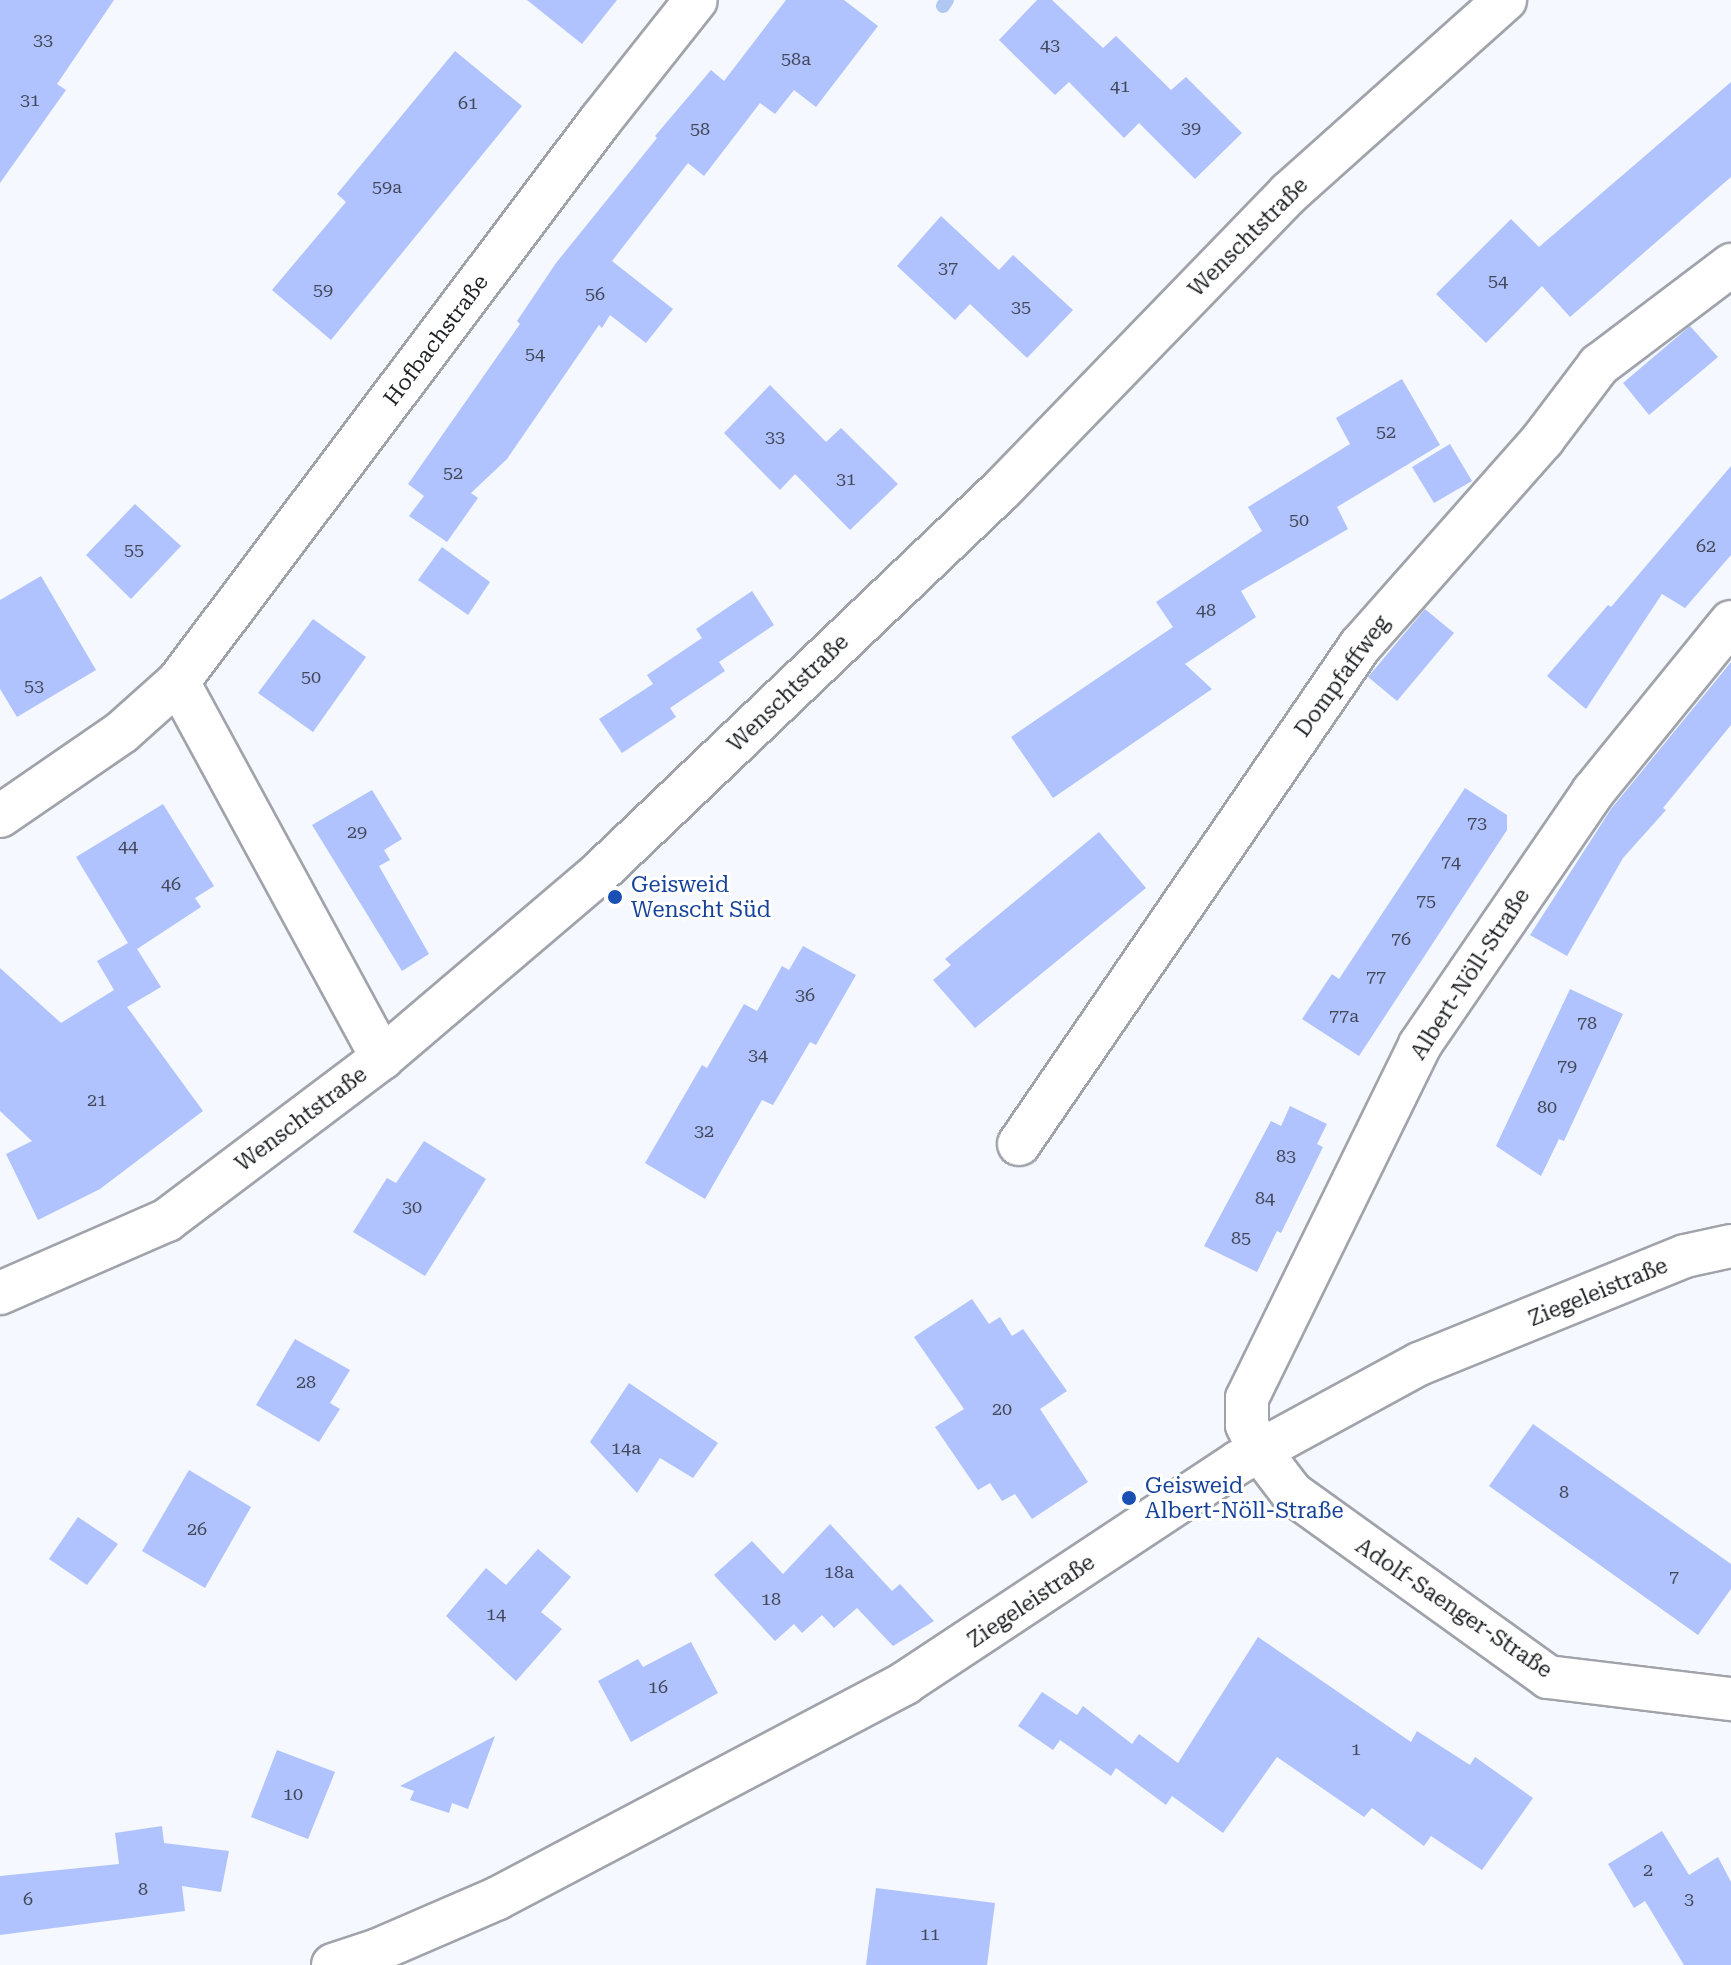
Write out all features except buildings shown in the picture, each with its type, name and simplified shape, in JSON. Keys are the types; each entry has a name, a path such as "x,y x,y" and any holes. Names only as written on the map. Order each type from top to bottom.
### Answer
{"street":[{"name":"Hofbachstraße","path":"0,816 122,732 178,682 600,121 696,0"},
{"name":"Wenschtstraße","path":"0,1293 167,1220 382,1058 598,874 1003,488 1289,193 1466,31 1505,0"},
{"name":"Dompfaffweg","path":"1019,1144 1360,646 1543,439 1599,365 1731,265"},
{"name":"Albert-Nöll-Straße","path":"1259,1450 1247,1425 1247,1398 1420,1045 1593,792 1731,622"},
{"path":"178,682 382,1058"},
{"name":"Ziegeleistraße","path":"333,1965 378,1950 498,1898 905,1683 1259,1450 1419,1364 1685,1256 1731,1246"},
{"name":"Adolf-Saenger-Straße","path":"1259,1450 1292,1493 1330,1524 1548,1677 1731,1699"}],"waterway":[{"path":"943,6 947,0"}],"place":[{"name":"Geisweid Wenscht Süd","path":"615,897"},
{"name":"Geisweid Albert-Nöll-Straße","path":"1129,1498"}]}
